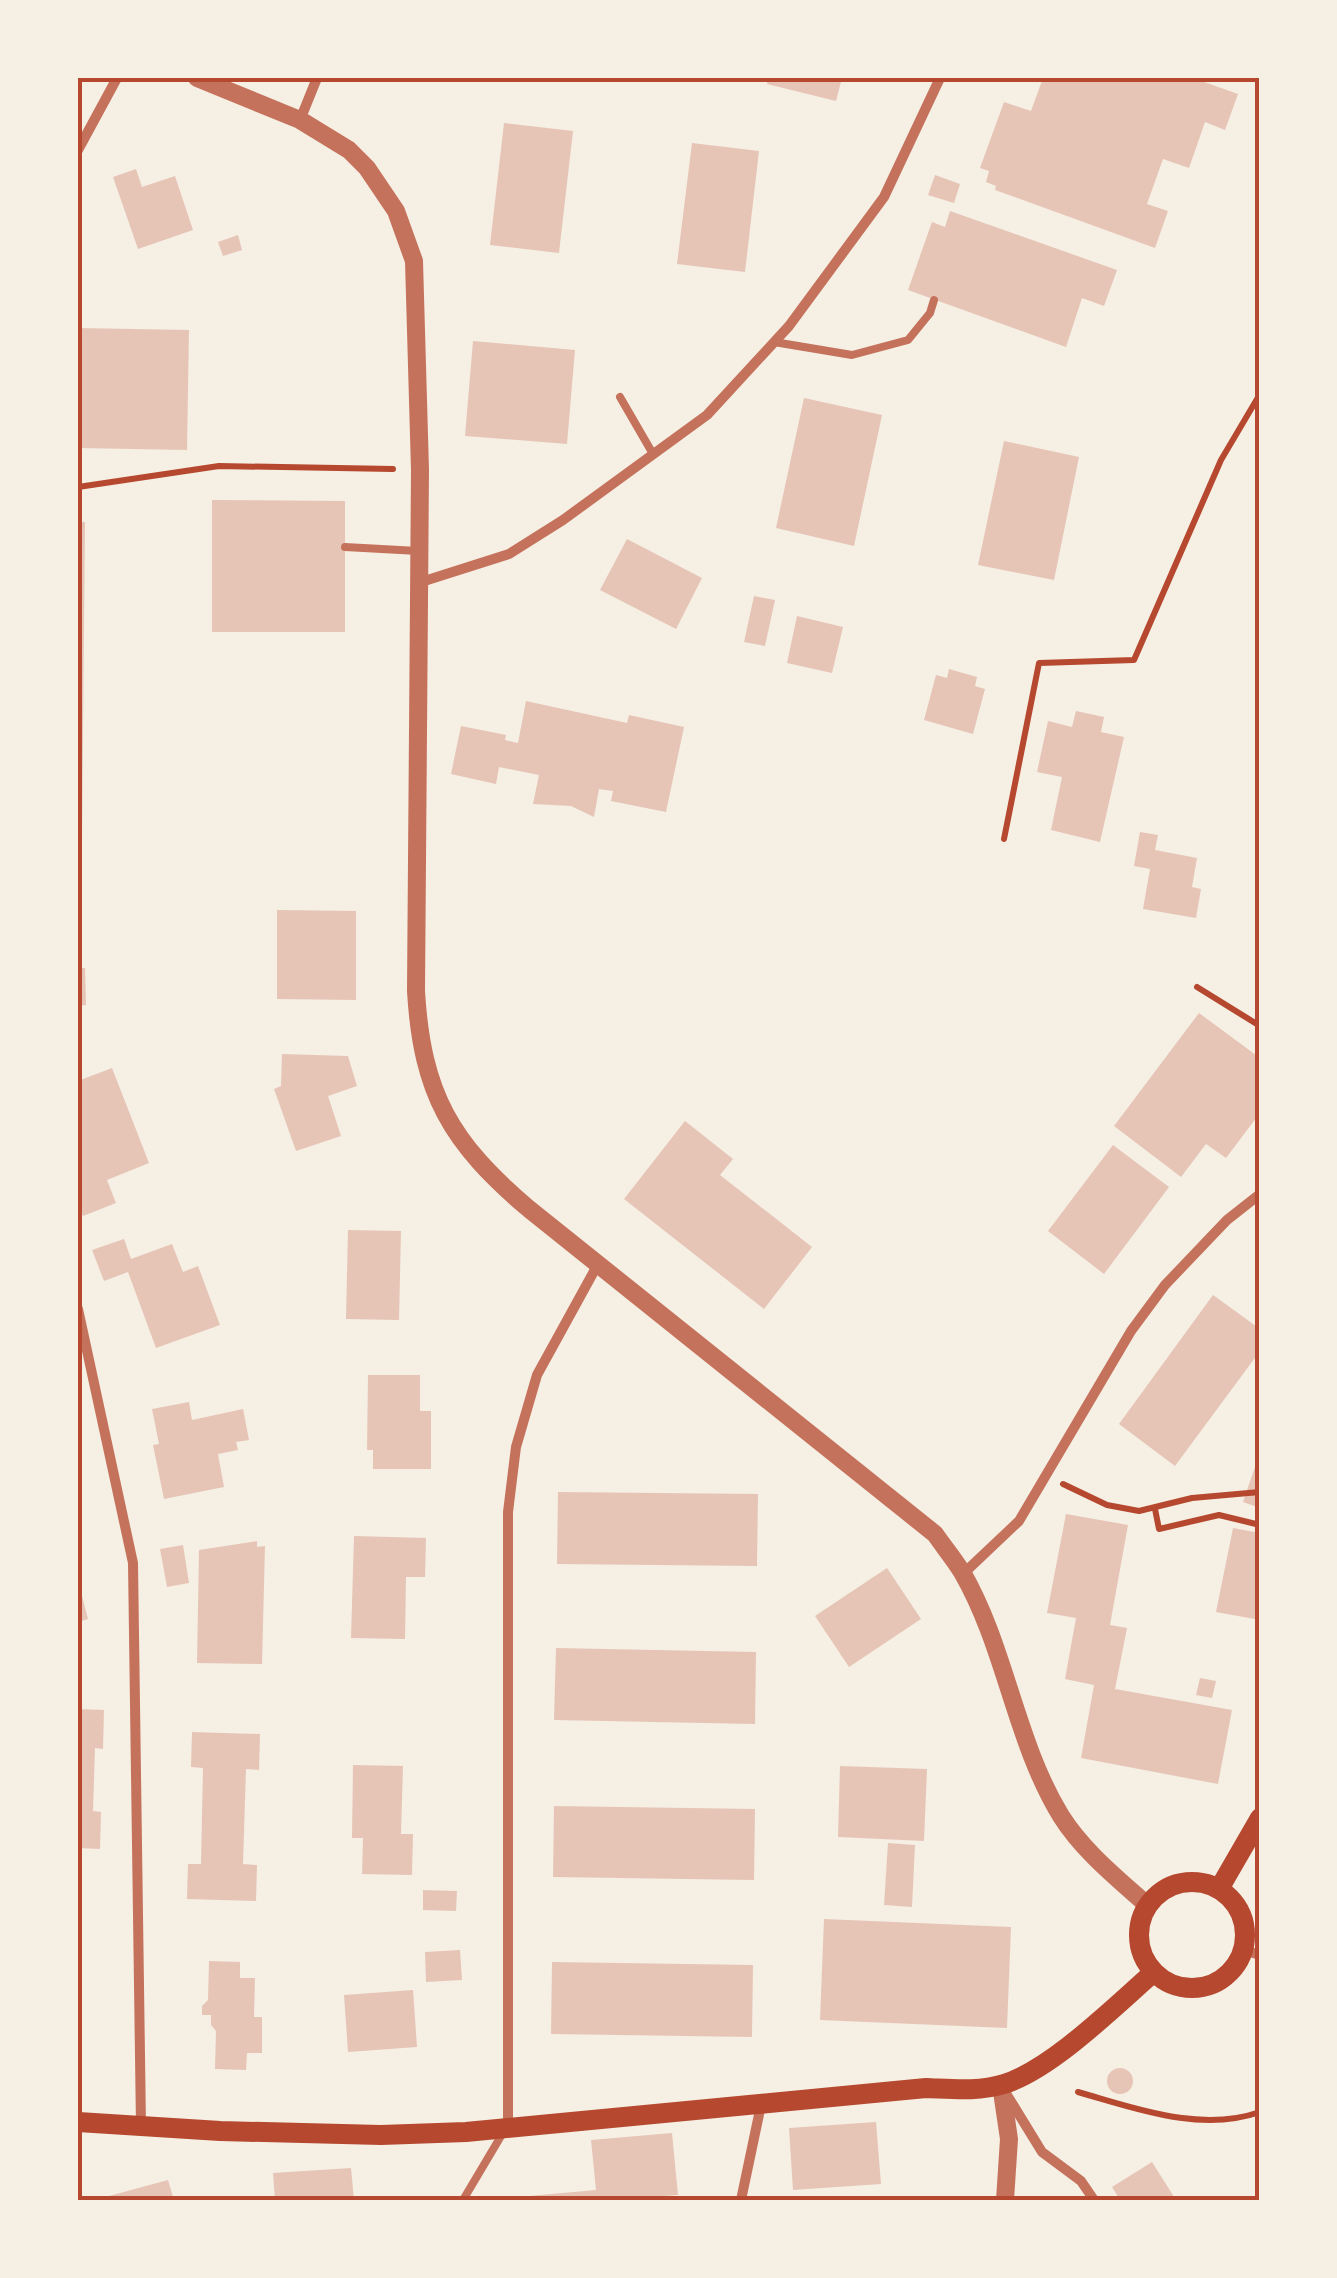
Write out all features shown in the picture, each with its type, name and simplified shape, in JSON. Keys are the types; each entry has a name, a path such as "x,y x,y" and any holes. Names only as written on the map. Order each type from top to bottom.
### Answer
{"main road":[{"path":"1219,1889 1260,1818"},
{"path":"1193,1881 1219,1889 1238,1910 1251,1952 1212,1984 1181,1987 1154,1972 1140,1947 1141,1919 1147,1906 1167,1887 1179,1883 1193,1881"},
{"path":"78,2122 140,2128 381,2135 466,2132 926,2088 977,2090 1017,2079 1059,2052 1154,1972"}],"street":[{"path":"78,150 117,78"},
{"path":"197,78 327,134 367,168 396,211 406,236 417,288 420,470 416,990 422,1056 439,1103 468,1150 490,1176 935,1534 963,1574 1055,1806 1080,1842 1147,1906"},
{"path":"300,120 317,78"},
{"path":"418,582 509,554 563,520 707,415 774,342 884,197 940,78"},
{"path":"963,1574 1019,1522 1131,1331 1165,1285 1227,1220 1260,1194"},
{"path":"508,2126 510,1477 537,1375 598,1264"},
{"path":"78,1310 133,1563 140,2128"},
{"path":"1001,2085 1009,2139 1005,2200"},
{"path":"1001,2085 1042,2152 1064,2165 1094,2200"},
{"path":"741,2200 761,2104"}],"lane":[{"path":"774,342 852,354 889,345 908,340 930,313 934,300"},
{"path":"620,397 653,454"},
{"path":"345,547 418,550"},
{"path":"463,2200 508,2126"}],"path":[{"path":"1004,839 1040,663 1134,660 1221,460 1260,394"},
{"path":"78,487 220,466 420,470"},
{"path":"1196,986 1260,1026"},
{"path":"1048,1475 1107,1504 1138,1511 1220,1494 1260,1492"},
{"path":"1158,1508 1158,1528 1218,1514 1260,1525"},
{"path":"1078,2092 1175,2117 1220,2119 1260,2112"}],"building":[{"path":"768,78 842,78 836,101 767,84"},
{"path":"1043,78 1193,78 1238,94 1225,130 1205,122 1189,168 1163,159 1147,204 1168,211 1155,248 995,190 996,186 986,182 989,171 980,168 1004,102 1031,111"},
{"path":"504,123 573,131 559,253 490,245"},
{"path":"692,143 759,151 745,272 677,264"},
{"path":"136,169 142,187 175,176 193,230 138,249 113,177"},
{"path":"935,175 960,184 954,203 928,195"},
{"path":"950,211 1117,270 1104,306 1082,298 1066,347 908,290 932,222 945,227"},
{"path":"238,235 242,250 223,256 218,242"},
{"path":"78,328 189,330 187,450 78,448"},
{"path":"473,341 575,350 567,444 465,436"},
{"path":"804,398 882,415 854,546 776,528"},
{"path":"1004,441 1079,457 1054,580 978,565"},
{"path":"212,500 345,501 345,632 212,632"},
{"path":"78,522 85,522 82,841 78,841"},
{"path":"627,539 702,578 676,629 600,590"},
{"path":"754,596 775,600 765,646 744,642"},
{"path":"797,616 843,627 832,673 787,663"},
{"path":"949,669 977,677 975,686 985,689 973,734 924,720 936,675 947,678"},
{"path":"526,701 627,723 629,715 684,727 666,812 611,801 613,791 599,789 594,817 571,806 533,804 539,775 499,767 496,784 451,774 461,726 506,735 505,740 518,743"},
{"path":"1076,711 1104,717 1101,732 1124,737 1100,842 1051,830 1062,777 1037,772 1048,721 1072,727"},
{"path":"1140,832 1158,835 1155,850 1197,858 1192,887 1201,889 1196,918 1143,909 1150,869 1134,866"},
{"path":"277,910 356,911 356,1000 277,999"},
{"path":"78,968 85,968 86,1005 78,1006"},
{"path":"1199,1013 1260,1058 1260,1113 1226,1158 1206,1144 1181,1177 1114,1126"},
{"path":"282,1054 348,1056 357,1086 328,1096 341,1136 296,1151 274,1089 281,1086"},
{"path":"112,1068 149,1163 107,1180 116,1203 83,1216 78,1202 78,1081"},
{"path":"685,1121 733,1159 720,1175 812,1247 764,1309 624,1199"},
{"path":"1113,1145 1169,1187 1104,1274 1048,1231"},
{"path":"348,1230 401,1231 399,1320 346,1319"},
{"path":"124,1239 131,1259 172,1244 183,1272 198,1266 220,1325 156,1348 128,1272 104,1281 92,1250"},
{"path":"1213,1295 1260,1329 1260,1351 1175,1466 1119,1424"},
{"path":"368,1375 420,1375 420,1411 431,1411 431,1469 373,1469 373,1450 367,1450"},
{"path":"189,1402 192,1420 243,1409 249,1440 236,1442 238,1450 218,1454 224,1487 164,1499 153,1445 159,1444 152,1409"},
{"path":"1260,1455 1260,1508 1243,1502"},
{"path":"558,1492 758,1494 757,1566 557,1564"},
{"path":"1066,1514 1128,1525 1110,1625 1127,1628 1115,1689 1232,1710 1218,1784 1081,1758 1094,1685 1065,1679 1076,1618 1047,1613"},
{"path":"1233,1528 1260,1533 1260,1620 1216,1612"},
{"path":"354,1536 426,1538 425,1577 406,1577 405,1639 351,1638"},
{"path":"257,1541 257,1547 265,1546 262,1664 197,1663 199,1550"},
{"path":"183,1545 189,1583 167,1587 160,1549"},
{"path":"887,1568 921,1619 849,1667 815,1616"},
{"path":"78,1585 88,1619 78,1622"},
{"path":"556,1648 756,1652 755,1724 554,1720"},
{"path":"1200,1678 1216,1681 1212,1698 1196,1695"},
{"path":"78,1709 104,1710 103,1749 95,1748 93,1811 101,1812 100,1849 78,1848"},
{"path":"192,1732 260,1734 259,1770 246,1769 243,1864 257,1865 256,1901 187,1899 188,1864 201,1864 203,1768 191,1767"},
{"path":"353,1765 403,1766 401,1834 413,1834 412,1875 362,1874 363,1838 352,1838"},
{"path":"840,1766 927,1769 924,1841 838,1837"},
{"path":"554,1806 755,1809 754,1880 553,1877"},
{"path":"888,1843 915,1845 912,1907 884,1905"},
{"path":"423,1890 457,1891 456,1911 423,1910"},
{"path":"824,1919 1011,1927 1007,2028 820,2020"},
{"path":"460,1950 462,1980 426,1982 425,1952"},
{"path":"209,1961 240,1962 240,1978 255,1978 254,2017 262,2017 262,2053 247,2053 246,2070 215,2069 216,2031 211,2015 202,2015 202,2006 208,2000"},
{"path":"552,1962 753,1965 752,2037 551,2034"},
{"path":"413,1990 417,2047 348,2052 344,1995"},
{"path":"1120,2068 1129,2072 1133,2081 1129,2090 1120,2094 1111,2090 1107,2081 1111,2072"},
{"path":"876,2122 881,2184 793,2190 789,2128"},
{"path":"672,2133 678,2195 664,2196 664,2200 530,2200 529,2196 596,2190 591,2140"},
{"path":"1152,2162 1176,2200 1120,2200 1112,2187"},
{"path":"351,2168 354,2200 275,2200 273,2173"},
{"path":"168,2180 174,2200 98,2199"}]}
